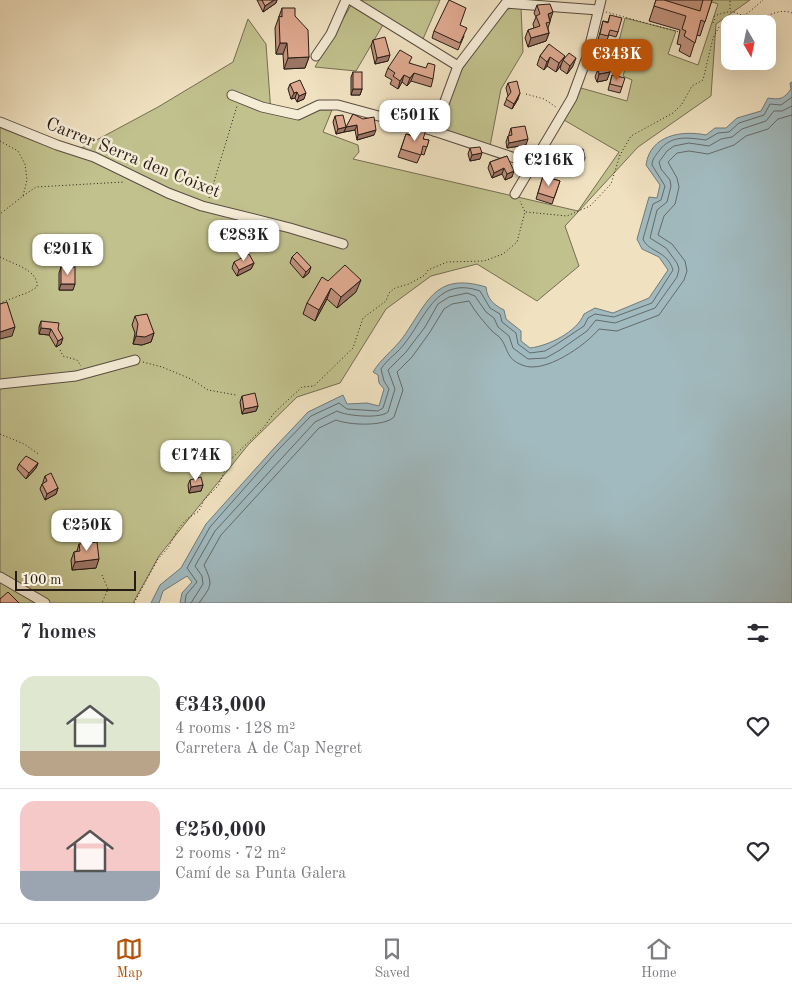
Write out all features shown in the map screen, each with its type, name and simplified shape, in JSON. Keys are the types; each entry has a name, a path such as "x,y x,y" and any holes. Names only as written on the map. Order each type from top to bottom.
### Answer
{"street":[{"path":"316,56 331,34 346,0"},
{"path":"351,0 458,66"},
{"path":"515,194 572,98 587,56 601,0"},
{"path":"434,130 458,66 506,3 598,10"},
{"path":"232,95 262,107 298,115 319,105 338,105 434,130 534,164"},
{"name":"Carrer Serra den Coixet","path":"0,122 57,145 94,157 202,206 290,228 343,244"},
{"path":"0,384 85,373 134,360"},
{"path":"0,577 45,603"}],"path":[{"path":"730,0 730,10"},
{"path":"713,23 714,16 730,10 744,15 763,0"},
{"path":"598,10 684,34"},
{"path":"765,15 785,10 792,14"},
{"path":"525,212 571,216 594,203 613,180 620,155 632,136 676,110 692,86 703,80 713,38 721,26"},
{"path":"526,94 544,98 556,106 562,116"},
{"path":"202,206 211,196 228,141 237,106 232,95"},
{"path":"0,141 18,151 25,164 27,180 23,196"},
{"path":"0,214 36,187 63,187 142,180"},
{"path":"134,603 158,559 168,548 178,529 187,519 199,511 204,500 218,486 229,461 251,437 264,427 274,413 302,387 314,386 353,348 363,318 386,301 389,293 395,288 409,284 428,270 447,262 484,260 503,254 517,242 525,212 515,194"},
{"path":"0,257 37,278 37,287 0,303"},
{"path":"60,350 63,356 77,360 85,373"},
{"path":"134,360 162,367 191,379 208,390 236,395"},
{"path":"0,434 24,444 40,455"},
{"path":"102,575 108,589 102,603"}],"green space":[{"path":"354,0 440,0 423,39 387,18 356,71 315,67"},
{"path":"706,0 750,0 729,15 721,15 721,20 716,24 711,96 638,147 565,226 579,266 537,301 477,264 431,276 386,309 340,383 297,397 248,445 159,556 133,603 0,603 0,121 78,150 158,107 233,62 248,19 266,44 271,113 296,119 320,110 332,110 323,132 358,145 359,152 353,159 578,211 619,152 564,120 581,88 627,101 632,80 623,76 628,59 615,56 625,18 676,31 668,54 698,65 718,4"},
{"path":"510,8 521,8 523,52 501,89 490,146 439,130 460,72 505,11"}],"water":[{"path":"792,82 792,603 180,603 182,593 192,582 187,576 163,591 159,603 151,603 160,585 181,568 206,524 308,412 343,395 347,404 367,403 379,406 384,389 379,383 378,375 373,372 401,340 433,294 454,284 468,283 486,287 489,298 494,304 504,310 506,319 521,331 521,341 530,348 561,337 575,327 584,314 595,308 613,313 649,298 668,270 659,257 642,249 637,239 649,197 657,198 660,185 646,165 654,147 660,141 678,134 706,135 715,128 726,128 737,118 761,111 768,98 779,99 784,97 791,89 790,83"}],"building":[{"path":"262,0 274,0 265,6"},
{"path":"449,0 466,8 460,25 467,28 460,43 434,31"},
{"path":"656,0 664,0 700,11 703,0 712,0 705,22 701,20 695,43 684,36 686,31 682,29 686,16 654,6"},
{"path":"550,4 553,12 548,14 550,22 546,23 549,33 531,38 528,30 540,26 536,16 540,14 537,5"},
{"path":"282,8 295,8 295,16 308,30 309,57 288,58 287,43 280,43 279,16 282,17"},
{"path":"610,15 622,18 618,32 610,30 608,36 600,34 603,21 608,23"},
{"path":"385,37 390,55 377,58 373,40"},
{"path":"549,44 565,56 559,63 550,57 547,62 540,56"},
{"path":"603,47 623,53 620,62 613,60 610,72 599,74 598,69 602,62 594,60 597,49 602,51"},
{"path":"400,50 412,57 409,63 426,68 428,63 435,65 433,79 414,73 410,78 404,75 400,81 393,76 395,73 388,68"},
{"path":"569,53 576,58 570,66 563,60"},
{"path":"353,72 362,72 362,89 353,89"},
{"path":"612,75 625,78 622,87 610,84"},
{"path":"300,80 306,93 299,96 297,92 294,93 290,84"},
{"path":"517,81 520,93 514,104 506,99 511,92 508,83"},
{"path":"353,114 363,119 374,117 376,130 358,135 357,125 346,127"},
{"path":"343,115 346,127 338,129 335,116"},
{"path":"525,126 528,139 509,143 508,136 512,135 511,128"},
{"path":"415,127 426,130 423,139 429,140 427,147 423,146 421,155 401,149 406,134 412,136"},
{"path":"480,147 482,153 472,155 470,148"},
{"path":"583,149 585,158 576,160 575,150"},
{"path":"507,156 514,171 507,174 504,168 494,173 490,162"},
{"path":"543,176 560,181 554,198 538,193"},
{"path":"297,252 311,267 306,272 292,257"},
{"path":"249,254 254,263 239,270 234,262"},
{"path":"345,265 361,280 341,297 331,288 319,310 307,303 322,277 328,281"},
{"path":"61,267 75,267 75,284 61,284"},
{"path":"7,302 15,327 0,332 0,304"},
{"path":"147,314 154,333 145,337 136,336 138,324 135,316"},
{"path":"41,321 59,323 58,329 63,338 58,341 51,329 41,328"},
{"path":"255,393 258,406 244,409 242,396"},
{"path":"26,456 38,463 29,473 19,464"},
{"path":"51,473 58,488 47,494 42,484 47,481 45,476"},
{"path":"201,477 203,485 191,487 190,480"},
{"path":"97,542 99,559 75,562 74,552 80,551 79,544"},
{"path":"8,592 19,603 0,603 0,599"}]}
